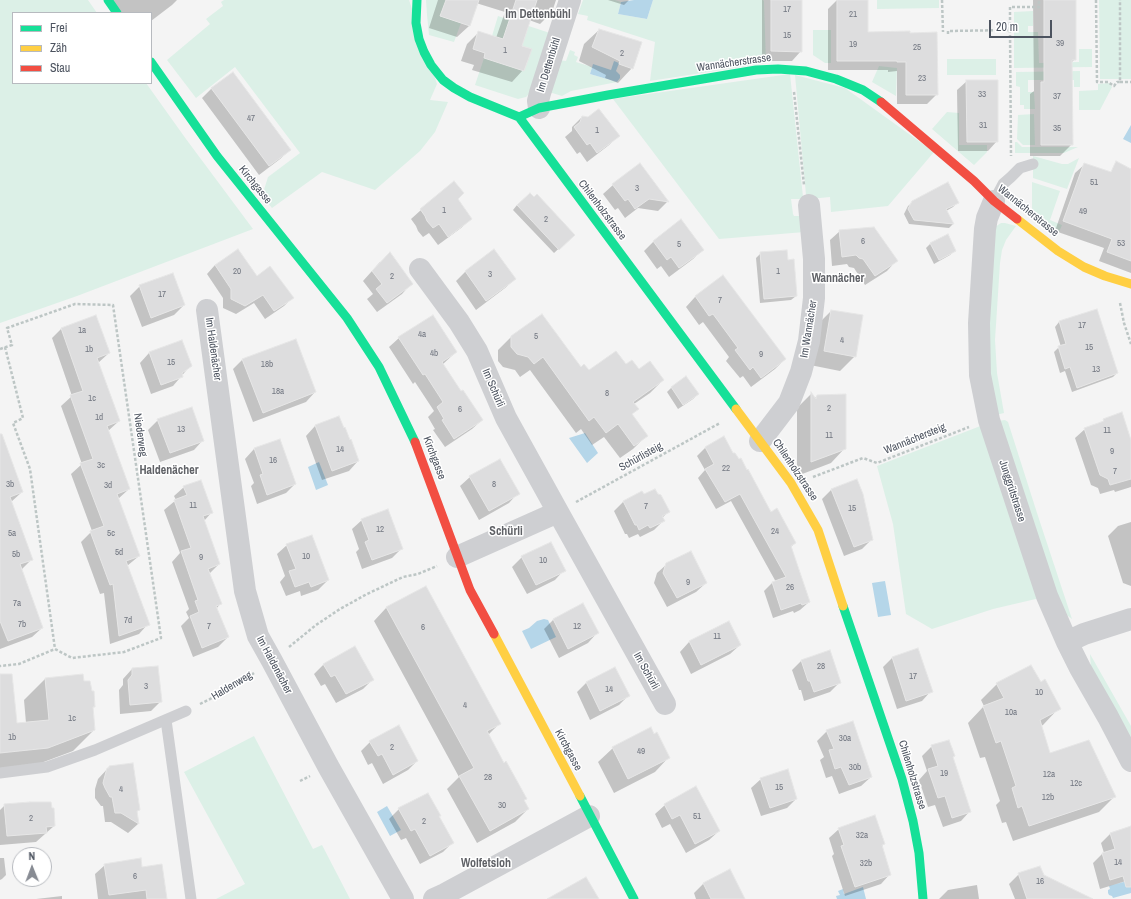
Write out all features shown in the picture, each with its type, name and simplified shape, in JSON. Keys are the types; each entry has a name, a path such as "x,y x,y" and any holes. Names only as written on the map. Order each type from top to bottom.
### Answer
{"street":[{"path":"108,0 116,12"},
{"path":"417,0 416,23 419,39 427,58 443,80 470,97 519,118"},
{"name":"Im Dettenbühl","path":"539,108 538,102 540,93 570,0"},
{"name":"Kirchgasse","path":"152,63 217,156 347,318 379,367 415,442 449,561 470,590 476,604 490,626 634,899"},
{"name":"Wannächerstrasse","path":"519,118 539,108 756,70 778,69 806,71 836,79 863,90 885,104 969,176 994,201 1058,251 1084,267 1127,283"},
{"name":"Chilenholzstrasse","path":"519,118 791,483 818,530 902,779 913,821 919,853 922,899"},
{"name":"Junggrütstrasse","path":"994,201 987,218 985,229 979,323 980,375 989,420 1047,596 1080,668 1131,761"},
{"name":"Im Wannächer","path":"760,441 789,403 801,372 809,341 814,298 814,259 809,205"},
{"name":"Im Schürli","path":"420,270 459,322 477,351 506,418 665,704"},
{"name":"Im Haldenächer","path":"207,310 245,592 258,636 328,766 403,899"},
{"path":"449,561 558,512"},
{"path":"1067,642 1084,634 1131,619"},
{"path":"434,899 589,816"}],"lane":[{"path":"994,201 1003,184 1011,176 1020,168 1033,164"},
{"path":"0,773 47,768 95,750 186,711"},
{"path":"166,720 192,899"}],"path":[{"path":"942,0 943,32"},
{"path":"1011,176 1010,8 1039,7 1039,0"},
{"path":"1096,0 1097,82 1108,82 1114,86 1117,82 1131,82"},
{"path":"1120,0 1120,82"},
{"path":"948,34 948,31 1010,30"},
{"path":"791,70 804,195 809,205"},
{"path":"1127,283 1120,302 1124,323 1131,344"},
{"name":"Niederweg","path":"75,304 113,306 161,638 124,652 72,658 55,649 30,469 13,423 23,418 5,347 12,345 7,328 75,304"},
{"path":"0,348 5,347"},
{"name":"Schürlisteig","path":"558,512 725,420"},
{"name":"Wannächersteig","path":"818,475 863,458 877,463 972,425"},
{"name":"Haldenweg","path":"186,711 232,688 272,661 316,625 340,609 403,577 418,574 449,561"},
{"path":"0,666 19,664 55,649"}],"green space":[{"path":"0,0 88,0 96,12 12,12 12,84 147,84 253,229 77,296 0,323"},
{"path":"224,0 409,0 437,84 430,100 448,102 435,132 420,151 375,190 322,172 272,208 262,196 268,177 300,153 235,67 196,98 167,60 210,24 206,19 223,6 221,2"},
{"path":"426,0 446,0 440,16 461,23 454,42 429,35"},
{"path":"583,0 615,0 621,2 618,14 647,19 653,0 763,0 766,63 650,81 655,42 587,20 588,16 578,14"},
{"path":"877,0 939,0 939,8 877,9"},
{"path":"1099,0 1131,0 1131,79 1100,79"},
{"path":"1033,11 1033,26 1028,26 1028,32 1038,32 1039,63 1079,62 1079,49 1092,49 1092,67 1014,68 1014,12"},
{"path":"498,16 553,34 531,92 526,97 518,99 475,85 484,58 524,71 531,49 522,46 506,30 503,39 492,36"},
{"path":"813,30 831,30 831,63 825,63 813,55"},
{"path":"570,50 575,52 574,55 578,57 576,62 592,67 590,74 617,82 571,91 562,96 549,92 559,60 566,61"},
{"path":"947,59 996,59 996,75 947,75"},
{"path":"879,66 897,68 896,96 872,82"},
{"path":"1080,71 1080,87 1074,87 1074,80 1028,80 1028,92 1034,92 1035,109 1024,109 1024,105 1020,105 1020,87 1016,86 1016,72"},
{"path":"790,74 803,197 802,199 791,199 794,216 804,216 805,232 719,239 613,99"},
{"path":"795,75 845,88 934,152 888,206 831,212 830,197 810,199 806,195"},
{"path":"1109,83 1112,87 1100,110 1079,110 1079,91 1098,90 1098,84"},
{"path":"947,112 959,113 959,145 987,145 987,152 974,165 932,129"},
{"path":"1034,114 1035,145 1023,145 1017,139 1018,115"},
{"path":"1015,142 1022,147 1078,147 1064,153 1015,153"},
{"path":"1033,156 1062,164 1068,164 1079,158 1067,189 1033,178"},
{"path":"1032,182 1060,191 1050,220 1062,225 1057,237 1032,217"},
{"path":"1001,223 1016,226 1006,240 1002,250 1000,263 995,340 997,373 1004,413 996,415 987,366 995,227"},
{"path":"1005,420 1008,422 1072,619 1064,613 997,421"},
{"path":"983,425 1040,598 993,609 932,629 906,614 893,524 877,466"},
{"path":"1090,654 1131,726 1131,742 1091,669"},
{"path":"254,736 313,849 322,845 350,899 216,899 245,884 184,772"}],"water":[{"path":"653,0 647,19 618,14 621,2"},
{"path":"614,61 619,63 616,71 620,75 620,78 617,82 590,74 593,64 611,70"},
{"path":"1131,125 1131,143 1123,139"},
{"path":"585,433 598,453 587,463 569,438"},
{"path":"319,462 328,485 316,490 308,467"},
{"path":"885,581 891,615 878,617 872,583"},
{"path":"544,619 548,620 556,637 531,649 522,631 529,628 537,621"},
{"path":"387,806 401,830 390,836 377,812"},
{"path":"1131,880 1131,893 1113,898 1109,895 1109,886"},
{"path":"863,887 866,899 837,899 836,896 840,895 838,891 843,889 844,894"}],"building":[{"path":"446,0 479,0 470,26 440,16"},
{"path":"516,0 537,0 522,46 532,49 524,71 484,58 485,53 473,49 478,31 503,39"},
{"path":"771,0 802,0 802,52 771,51"},
{"path":"837,0 868,0 868,32 937,32 938,95 906,95 906,62 837,61"},
{"path":"1044,0 1076,0 1076,60 1072,60 1073,145 1041,145 1041,82 1044,82"},
{"path":"599,29 642,42 633,69 619,64 620,61 592,47"},
{"path":"233,72 291,150 269,166 211,88"},
{"path":"966,80 998,80 998,142 967,142"},
{"path":"599,109 620,136 597,153 590,143 587,145 574,127 580,122 582,116 588,117"},
{"path":"1116,161 1131,169 1131,261 1107,252 1112,239 1063,221 1084,163 1111,172"},
{"path":"640,163 669,202 649,199 635,209 628,199 625,201 612,184"},
{"path":"454,181 464,193 458,199 472,219 448,237 439,224 433,228 420,209"},
{"path":"948,182 959,203 946,209 954,224 914,220 908,209 912,201"},
{"path":"530,193 534,197 537,194 575,235 559,250 517,205"},
{"path":"681,219 704,250 679,268 671,257 667,260 653,241"},
{"path":"874,227 898,261 875,276 863,259 856,255 842,257 839,230"},
{"path":"948,234 956,251 939,260 930,243"},
{"path":"238,249 257,276 270,266 294,298 274,311 263,295 245,306 231,299 231,289 215,265"},
{"path":"494,249 516,279 486,301 465,271"},
{"path":"787,250 788,260 794,259 797,296 764,299 760,252"},
{"path":"390,252 413,284 387,303 376,289 382,284 372,271"},
{"path":"173,273 185,305 151,318 139,285"},
{"path":"723,275 786,359 761,378 753,367 750,370 735,350 738,348 713,314 709,316 695,296"},
{"path":"1097,309 1118,373 1077,388 1070,367 1065,369 1058,346 1066,344 1059,321"},
{"path":"831,310 863,315 856,357 824,351"},
{"path":"542,314 581,367 584,364 589,370 616,351 626,364 632,360 639,369 650,361 664,380 633,402 639,409 632,414 648,436 634,446 618,424 606,433 594,417 589,421 543,357 534,364 528,357 517,354 511,347 511,336"},
{"path":"96,315 110,353 97,358 120,421 107,426 130,489 117,494 140,556 126,561 150,625 119,636 113,584 110,585 90,531 104,526 80,463 93,459 70,395 83,391 61,328"},
{"path":"433,315 457,352 442,362 461,391 463,390 483,420 454,439 442,420 444,419 437,407 443,402 398,337"},
{"path":"296,339 316,392 263,413 242,359"},
{"path":"182,340 192,366 182,373 183,377 161,385 149,352"},
{"path":"686,376 699,394 683,405 671,387"},
{"path":"811,392 816,399 817,395 846,394 846,449 811,462"},
{"path":"192,407 204,441 170,453 157,419"},
{"path":"1122,412 1131,440 1131,479 1110,485 1108,479 1100,475 1084,428 1104,421 1103,419"},
{"path":"339,416 350,440 351,439 359,461 332,471 315,425"},
{"path":"0,434 2,434 23,492 10,497 33,560 20,564 43,628 8,641 0,621"},
{"path":"724,436 733,453 735,453 739,459 741,458 747,470 748,469 771,512 777,508 796,543 791,546 810,602 802,605 801,603 781,610 772,582 786,577 740,494 725,502 705,469 714,464 705,447"},
{"path":"280,439 296,484 267,495 260,475 263,474 254,448"},
{"path":"500,459 520,494 489,511 469,476"},
{"path":"857,479 863,494 873,540 854,547 831,489"},
{"path":"201,480 213,513 203,516 220,564 208,569 222,604 216,606 229,637 202,648 190,616 199,612 195,601 198,600 181,551 191,548 174,500 187,495 183,486"},
{"path":"655,489 658,494 661,495 670,512 662,516 665,521 650,528 648,525 639,530 623,501 642,491 644,494"},
{"path":"388,509 403,549 372,560 365,542 369,540 361,519"},
{"path":"312,535 329,580 311,587 309,582 295,587 289,571 296,569 286,544"},
{"path":"551,542 566,571 536,585 521,556"},
{"path":"691,551 707,583 677,598 663,573 666,563"},
{"path":"426,586 501,724 487,731 504,763 506,761 527,799 524,800 529,809 490,831 459,776 474,768 386,607"},
{"path":"583,603 599,633 568,649 553,619"},
{"path":"729,621 741,645 701,665 689,641"},
{"path":"355,646 374,680 346,694 335,675 331,677 323,664"},
{"path":"918,648 933,692 906,701 892,657"},
{"path":"830,650 841,683 814,692 810,681 808,681 801,660"},
{"path":"1031,665 1041,682 1045,679 1061,709 1040,720 1050,753 1089,740 1116,797 1029,826 1022,806 1018,808 1012,788 1016,786 1001,741 996,743 983,706 1004,698 996,683"},
{"path":"158,666 162,702 130,705 128,680 132,675 132,668"},
{"path":"615,667 630,696 600,711 586,682"},
{"path":"0,674 12,674 17,723 49,720 45,678 83,674 84,681 90,681 92,691 94,691 95,707 93,707 95,730 48,748 0,753"},
{"path":"853,721 872,777 849,785 841,767 835,769 829,750 834,749 826,730"},
{"path":"399,725 418,761 393,775 382,754 378,756 369,741"},
{"path":"651,727 654,734 657,732 670,758 628,779 612,747"},
{"path":"949,740 971,812 952,818 945,796 938,798 928,769 938,766 931,745"},
{"path":"133,763 140,810 137,811 139,824 121,813 115,813 112,797 110,797 103,783 107,768 109,768 109,766"},
{"path":"788,769 797,799 770,808 760,778"},
{"path":"696,786 720,831 695,844 680,815 672,819 664,804"},
{"path":"428,793 454,843 430,856 415,829 411,831 398,808"},
{"path":"51,802 52,808 54,808 55,826 46,827 47,833 7,836 4,804"},
{"path":"875,815 885,844 882,845 891,875 855,887 841,846 844,845 838,828"},
{"path":"1131,826 1131,887 1126,887 1123,876 1110,880 1102,853 1115,849 1110,833"},
{"path":"141,858 142,867 162,864 167,899 147,899 146,890 109,895 104,864"},
{"path":"1040,866 1044,875 1093,899 1027,899 1018,873"},
{"path":"730,869 745,899 711,899 703,883"},
{"path":"586,877 599,899 547,899"}],"traffic: fast":[{"path":"108,0 116,12"},
{"path":"417,0 416,23 419,39 431,65 443,80 470,97 519,117 539,108 608,95 756,70 778,69 806,71 836,79 863,90 881,102"},
{"path":"152,63 217,156 347,318 379,367 415,442"},
{"path":"519,117 736,409"},
{"path":"843,606 902,779 913,821 919,853 923,899"},
{"path":"580,796 634,899"}],"traffic: slow":[{"path":"1017,219 1058,251 1084,267 1105,276 1131,284"},
{"path":"736,409 791,483 818,530 843,606"},
{"path":"494,634 580,796"}],"traffic: jam":[{"path":"881,102 974,181 994,201 1017,219"},
{"path":"415,442 470,590 494,634"}],"district":[{"name":"Im Dettenbühl","path":"538,15"},
{"name":"Wannächer","path":"838,279"},
{"name":"Haldenächer","path":"169,471"},
{"name":"Schürli","path":"506,532"},
{"name":"Wolfetsloh","path":"486,864"}]}
